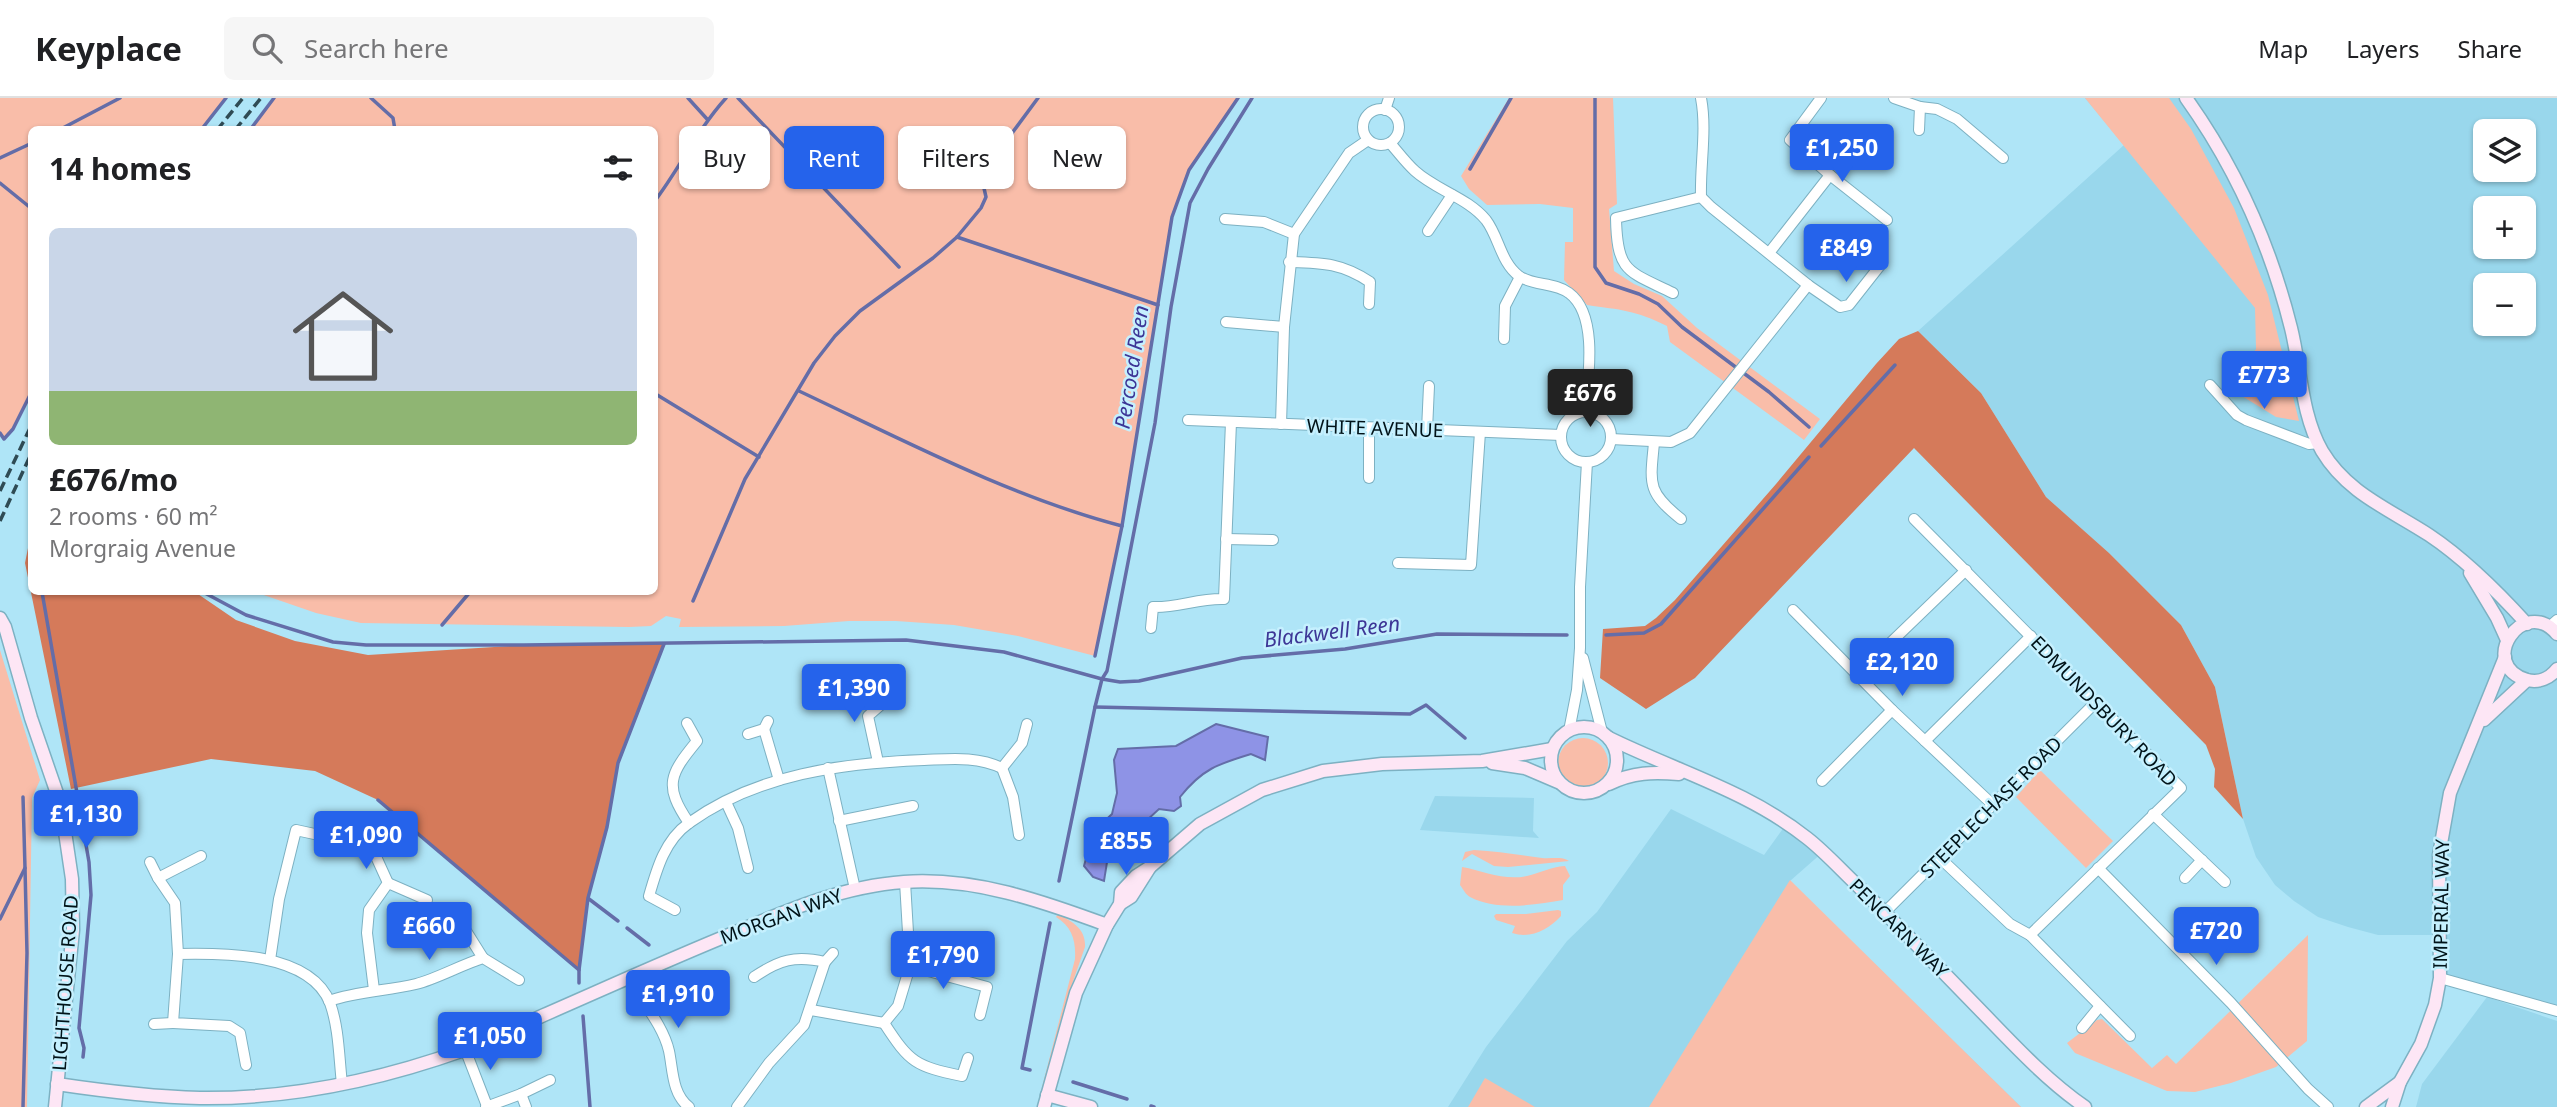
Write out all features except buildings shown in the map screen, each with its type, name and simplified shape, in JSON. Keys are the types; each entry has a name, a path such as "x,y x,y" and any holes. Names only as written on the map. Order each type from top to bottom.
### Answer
{"street":[{"path":"1385,110 1390,98"},
{"path":"1701,98 1704,113 1700,165 1701,197 1808,285 1840,307 1849,305 1882,263"},
{"path":"1822,98 1790,140 1887,220"},
{"path":"1894,98 1920,107 1937,109 1957,119 2003,158"},
{"path":"2186,98 2208,129 2243,192 2268,249 2291,329 2309,422 2323,453 2363,496 2429,536 2499,593 2527,624"},
{"path":"1919,130 1920,107"},
{"path":"1385,110 1394,115 1399,125 1396,138 1381,145 1368,140 1364,121 1375,111 1385,110"},
{"path":"1281,424 1284,327 1294,234 1349,153 1368,140"},
{"path":"1390,143 1415,171 1473,208 1486,220 1509,265 1520,277 1556,286 1570,293 1579,304 1585,317 1590,348 1585,412"},
{"path":"1769,253 1830,175"},
{"path":"1428,231 1452,195"},
{"path":"1673,293 1630,272 1620,260 1616,244 1616,218 1701,197"},
{"path":"1225,219 1264,222 1294,234"},
{"path":"1289,262 1326,263 1356,272 1370,282 1368,304"},
{"path":"1504,339 1505,306 1520,277"},
{"path":"1611,439 1671,442 1690,433 1808,285"},
{"path":"1226,322 1284,327"},
{"path":"2210,385 2237,415 2246,420 2309,444 2318,443"},
{"path":"1427,430 1429,386"},
{"path":"1585,412 1599,415 1606,421 1611,439 1605,453 1598,459 1587,462 1575,460 1564,450 1561,435 1564,425 1571,417 1585,412"},
{"name":"WHITE AVENUE","path":"1188,420 1561,435"},
{"path":"1151,628 1153,607 1170,608 1205,598 1224,599 1231,422"},
{"path":"1369,428 1369,478"},
{"path":"1398,563 1471,565 1480,432"},
{"path":"1654,443 1652,488 1660,502 1681,519"},
{"path":"1569,730 1577,690 1580,648 1587,462"},
{"name":"EDMUNDSBURY ROAD","path":"1914,519 2181,788 2030,935"},
{"path":"1226,539 1273,540"},
{"path":"2464,564 2497,618 2507,640"},
{"path":"1857,675 1966,570"},
{"path":"1793,610 1892,710 1993,805"},
{"name":"LIGHTHOUSE ROAD","path":"3,622 31,718 61,805 70,855 73,930 54,1107"},
{"path":"2507,640 2512,631 2527,624 2540,623 2554,627"},
{"path":"1925,741 2031,636"},
{"name":"IMPERIAL WAY","path":"2392,1107 2400,1082 2421,1044 2441,978 2439,855 2450,793 2505,657 2507,640"},
{"path":"1482,761 1525,768 1581,793 1598,790 1606,785 1612,777 1617,757 1605,735 1580,648"},
{"path":"2505,657 2512,672 2527,680"},
{"name":"IMPERIAL WAY","path":"2479,725 2512,691 2527,680 2540,681 2557,669"},
{"path":"878,762 868,716 883,702"},
{"name":"STEEPLECHASE ROAD","path":"1885,912 2096,702"},
{"path":"1822,781 1892,710"},
{"path":"687,723 697,741 676,766 671,788 677,806 689,823"},
{"path":"1002,768 1022,743 1027,724"},
{"path":"748,734 766,725 779,780"},
{"path":"1559,782 1551,766 1552,750 1556,742 1569,730 1580,727 1592,728 1605,735"},
{"name":"PENCARN WAY","path":"1605,735 1733,792 1787,823 1824,852 2012,1043 2048,1078 2085,1107"},
{"path":"1091,1107 1046,1101 1076,993 1107,925 1120,904 1131,897 1150,867 1184,836 1222,810 1262,790 1301,776 1362,765 1482,761 1552,750"},
{"path":"675,910 649,896 659,863 672,840 689,823 726,802 779,780 828,768 878,762 968,759 991,763 1002,768 1013,797 1019,835"},
{"path":"828,768 855,889"},
{"name":"PENCARN WAY","path":"1606,785 1627,775 1647,772 1694,776"},
{"path":"726,802 738,828 748,868"},
{"path":"839,821 912,806"},
{"path":"2153,814 2225,881"},
{"path":"270,960 279,899 296,830 342,840"},
{"path":"355,844 373,850 388,883 428,900"},
{"path":"158,878 201,856"},
{"path":"1940,858 2010,924 2030,935 2130,1036"},
{"path":"2185,878 2202,860"},
{"path":"149,862 174,903 178,954 173,1023"},
{"path":"2098,868 2231,1003 2308,1089 2328,1107"},
{"path":"884,1023 898,1006 910,966 905,882"},
{"name":"MORGAN WAY","path":"58,1084 199,1102 342,1084 465,1049 778,915 855,889 905,882 948,883 1006,892 1054,905 1107,925"},
{"path":"374,990 367,933 369,910 388,883"},
{"path":"443,913 461,923 483,958 519,980"},
{"path":"178,954 227,953 270,960 312,980 329,1001 334,1019 342,1084"},
{"path":"737,1107 769,1063 804,1025 825,962 833,953"},
{"path":"754,977 786,961 803,957 825,962"},
{"path":"329,1001 352,992 396,989 421,983 455,967 483,958"},
{"path":"910,966 987,988 980,1014"},
{"path":"2441,978 2557,1011"},
{"path":"629,979 664,1035 674,1082 683,1102 689,1107"},
{"path":"2082,1027 2100,1006"},
{"path":"811,1010 884,1023 904,1054 924,1066 962,1076 968,1058"},
{"path":"154,1024 229,1026 240,1033 246,1065"},
{"path":"465,1049 486,1107 550,1080"},
{"name":"IMPERIAL WAY","path":"2366,1107 2400,1082"},
{"path":"2308,1089 2315,1107"},
{"path":"521,1094 526,1107"}],"shaded area":[{"path":"0,98 226,98 203,126 28,126 28,397 13,429 4,439 0,433"},
{"path":"274,98 1238,98 1189,170 1172,217 1122,526 1095,656 1018,636 954,625 896,621 679,627 681,619 666,616 651,626 629,627 361,623 316,613 264,595 658,595 658,126 252,126"},
{"path":"1509,98 1613,98 1617,204 1609,209 1614,271 1634,284 1662,296 1697,328 1820,419 1804,440 1670,342 1667,326 1637,314 1587,305 1564,280 1565,242 1573,242 1573,208 1540,204 1487,205 1469,189 1461,176"},
{"path":"2085,98 2557,98 2557,1011 2440,978 2441,935 2378,935 2348,927 2318,917 2275,885 2256,857 2243,819 2215,687 2181,625 2109,553 2046,497 1981,393 1918,331 2124,145"},
{"path":"2085,98 2169,98 2191,129 2234,208 2268,295 2299,421 2276,417 2242,396 2234,379 2256,349 2255,308"},
{"path":"1918,331 1981,393 2046,497 2109,553 2181,625 2215,687 2243,819 2214,787 2215,769 2206,745 1914,448 1695,678 1646,709 1600,678 1603,629 1645,626 1656,618 1675,600 1776,484 1876,364 1899,339"},
{"path":"28,548 28,578 25,563"},
{"path":"32,595 199,595 236,620 295,641 368,655 524,645 664,644 618,763 607,827 588,898 579,970 378,800 315,771 211,759 71,789"},
{"path":"0,650 40,780 32,798 27,1107 0,1107"},
{"path":"1583,738 1600,746 1608,763 1600,780 1583,788 1566,780 1558,763 1566,746"},
{"path":"2040,770 2113,841 2086,868 2016,797"},
{"path":"1435,796 1534,798 1533,831 1539,838 1420,830"},
{"path":"1671,809 1764,855 1787,823 1823,852 1790,881 2021,1107 1448,1107 1486,1047 1567,941 1597,912"},
{"path":"1474,850 1569,861 1494,866 1472,854 1462,861 1465,852"},
{"path":"1565,866 1570,876 1563,885 1563,900 1529,905 1492,904 1470,897 1460,885 1462,867 1519,877"},
{"path":"1790,880 2021,1107 1649,1107"},
{"path":"1561,911 1561,916 1551,925 1526,935 1512,933 1515,926 1496,920 1494,916 1496,914"},
{"path":"1058,914 1081,931 1085,947 1070,990 1041,1107 1037,1107 1075,959 1072,935 1066,925 1056,917"},
{"path":"2308,935 2307,1041 2276,1067 2195,1092 2167,1091 2075,1053 2067,1043 2102,1019 2152,1068 2167,1055 2176,1064"},
{"path":"2487,997 2557,1021 2557,1107 2416,1107 2422,1084"},
{"path":"1485,1078 1535,1107 1468,1107"}],"water":[{"path":"1216,724 1268,737 1265,760 1251,754 1203,774 1180,797 1181,806 1174,811 1159,809 1108,856 1104,881 1093,877 1084,866 1093,832 1112,814 1117,793 1114,760 1118,749 1176,746"}],"waterway":[{"path":"67,126 120,98"},
{"path":"204,126 226,98"},
{"path":"253,126 274,98"},
{"path":"371,98 393,118 394,126"},
{"path":"688,98 707,119"},
{"path":"658,196 706,123 726,98"},
{"path":"738,98 899,267"},
{"path":"693,601 745,479 814,363 835,336 860,311 933,258 957,237 981,208 986,197 981,175 1038,98"},
{"name":"Percoed Reen","path":"1095,656 1122,526 1172,217 1189,170 1238,98"},
{"path":"1059,881 1095,707 1102,679 1107,671 1155,423 1171,307 1190,203 1252,98"},
{"path":"1470,169 1511,98"},
{"path":"1595,98 1595,267 1606,283 1639,294 1658,304 1682,327 1769,392 1809,427"},
{"path":"0,158 28,145"},
{"path":"0,183 28,206"},
{"path":"957,237 1158,305"},
{"name":"Blackwell Reen","path":"1821,446 1895,365"},
{"path":"799,391 998,483 1039,500 1122,526"},
{"path":"658,395 759,457"},
{"path":"0,433 4,439 13,429 28,399"},
{"name":"Blackwell Reen","path":"1606,635 1644,633 1661,624 1809,457"},
{"path":"43,595 89,862 91,895 79,1028 84,1048 83,1057"},
{"path":"209,595 246,615 333,642 366,645 524,645 906,640 1004,652 1120,682 1139,681 1242,658 1345,649 1437,634 1567,635"},
{"path":"442,625 467,595"},
{"path":"579,983 588,898 607,827 618,763 664,644"},
{"path":"1095,707 1410,714 1426,705 1465,738"},
{"path":"0,919 25,868 23,797"},
{"path":"378,800 579,970"},
{"path":"23,1107 27,953 25,868"},
{"path":"589,899 618,921"},
{"path":"1030,1070 1022,1068 1050,923"},
{"path":"627,928 649,945"},
{"path":"583,1016 590,1107"},
{"path":"1073,1082 1127,1099"}],"railway":[{"path":"220,126 243,98"},
{"path":"238,126 261,98"},
{"path":"0,491 28,432"},
{"path":"0,521 28,461"}]}
